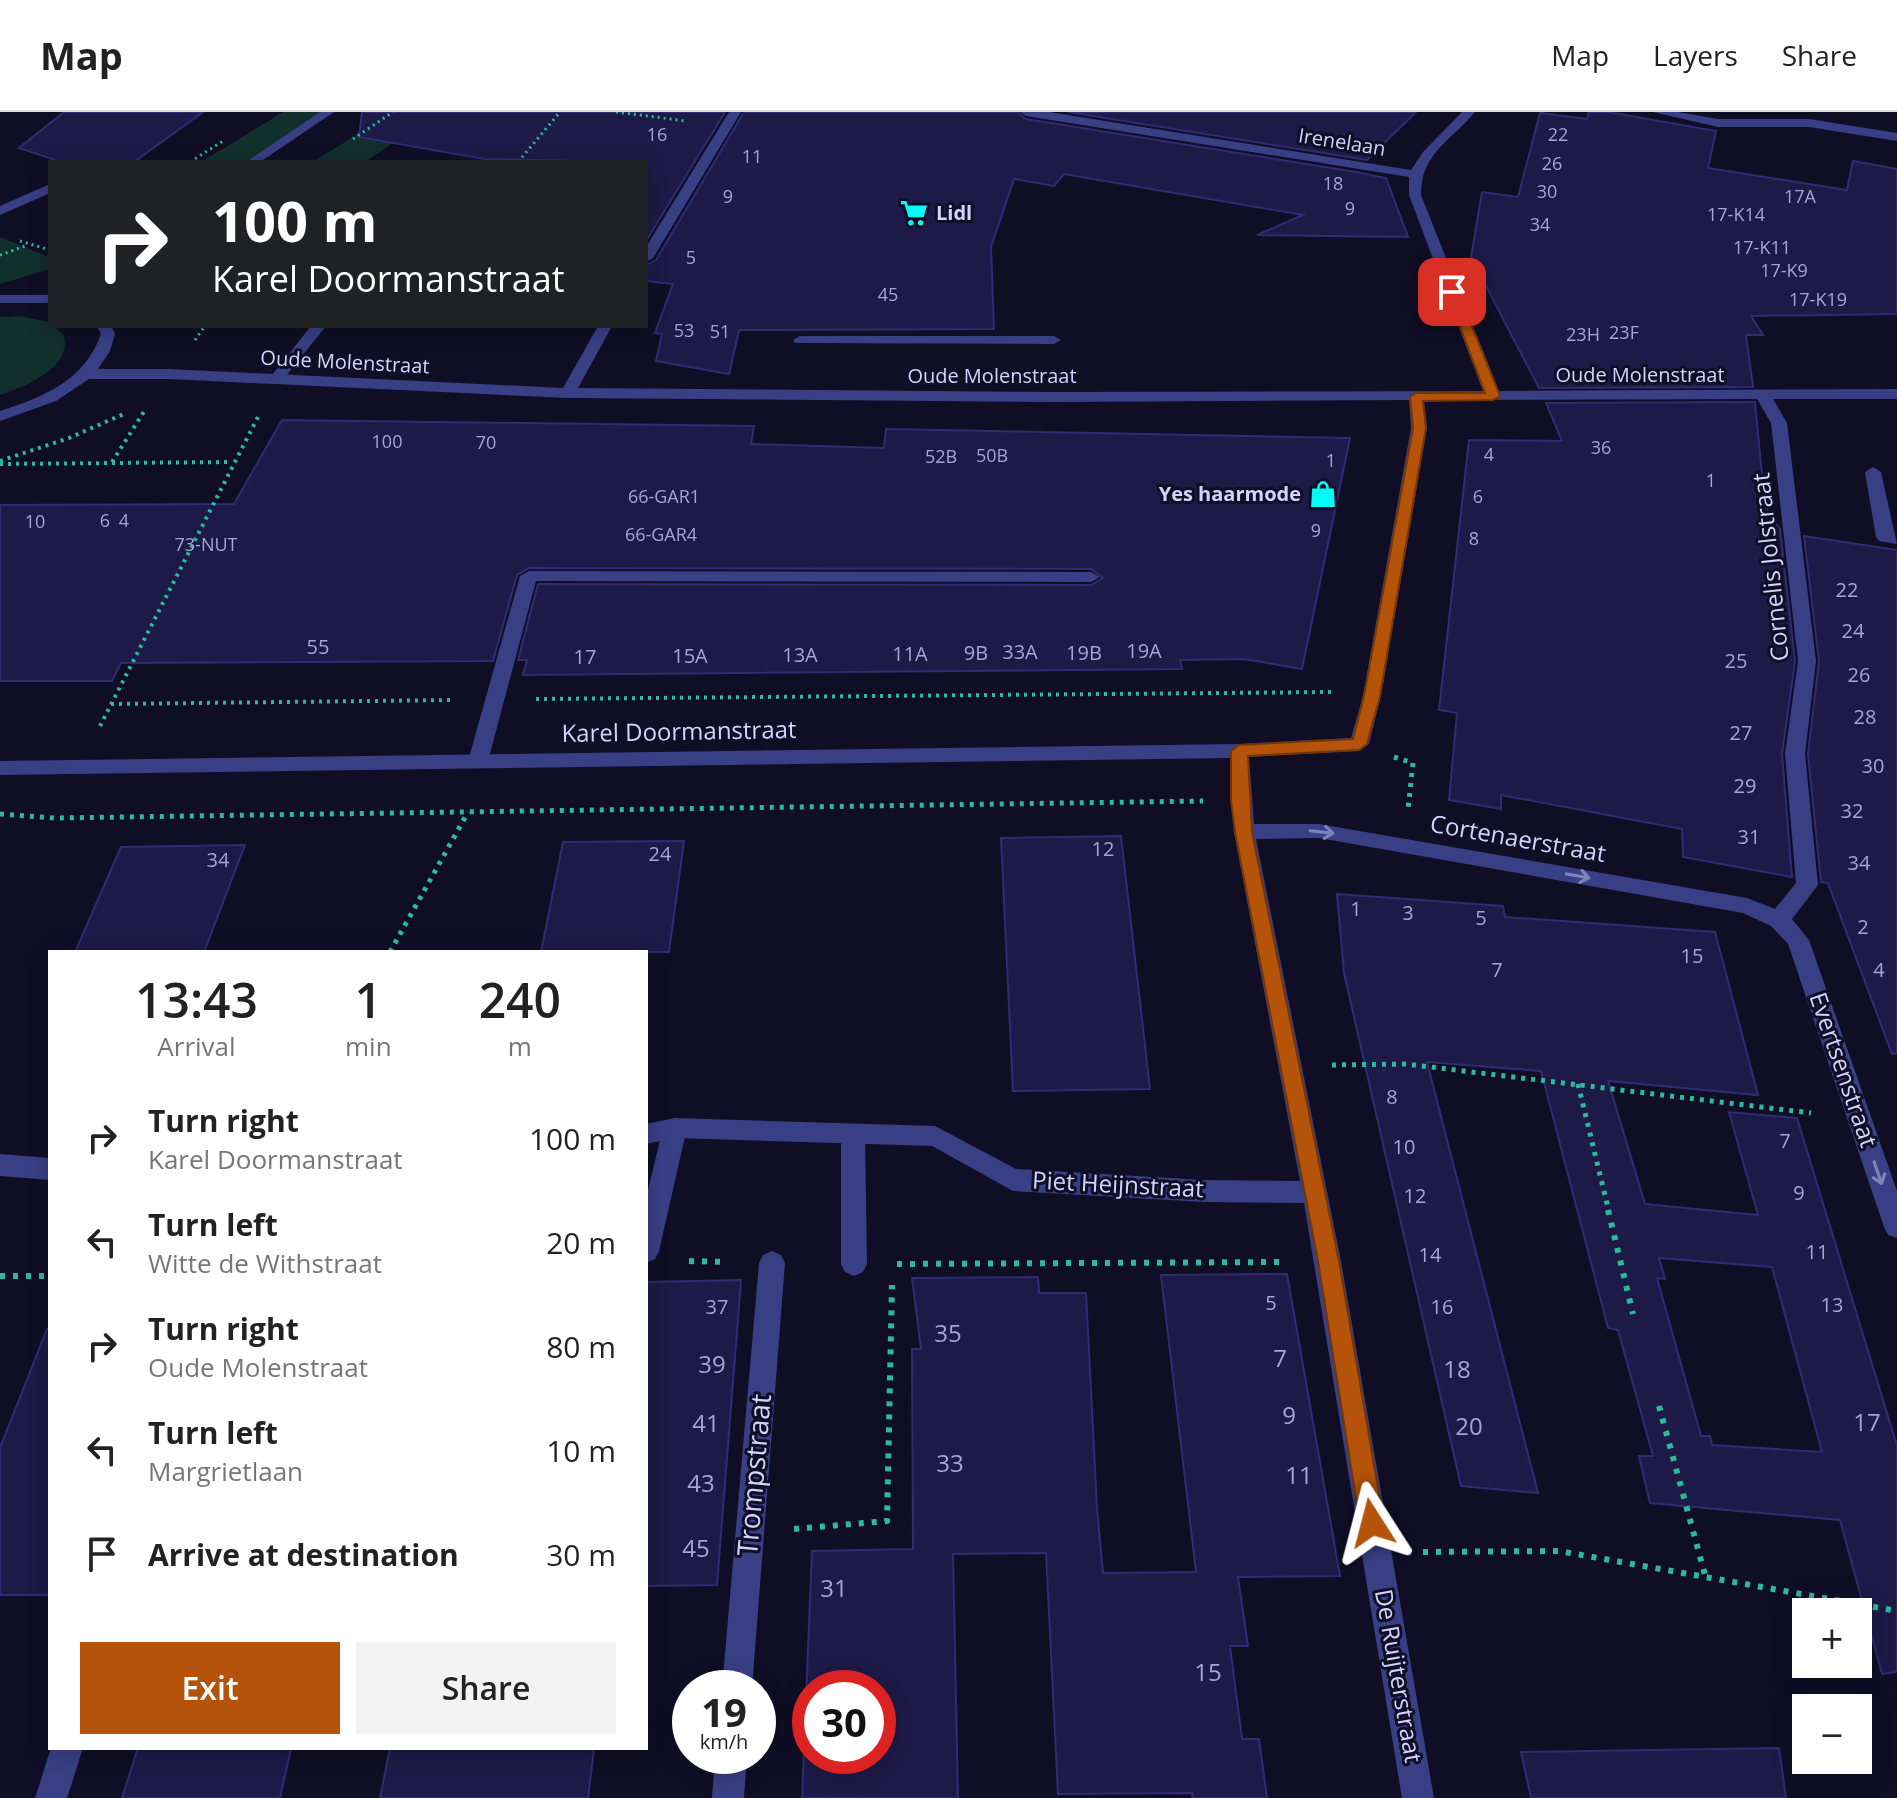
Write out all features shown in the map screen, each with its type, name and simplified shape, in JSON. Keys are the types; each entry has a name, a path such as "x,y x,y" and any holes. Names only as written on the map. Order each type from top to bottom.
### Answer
{"street":[{"path":"255,160 328,112"},
{"path":"648,255 735,112"},
{"name":"Irenelaan","path":"1026,112 1415,174"},
{"path":"1469,112 1427,155 1415,174 1415,195 1493,396"},
{"path":"1659,112 1718,123 1809,123 1897,137"},
{"path":"0,211 48,189"},
{"path":"0,299 48,298"},
{"path":"0,416 62,392 87,374 104,353 108,334 105,328"},
{"path":"277,378 317,328"},
{"path":"568,393 604,328"},
{"path":"800,340 1054,340"},
{"name":"Oude Molenstraat","path":"87,374 277,378 568,393 1416,397 1897,394"},
{"name":"Cornelis Jolstraat","path":"1762,394 1779,423 1807,661 1795,754 1807,885 1779,920"},
{"path":"1359,744 1372,696 1419,428 1416,397"},
{"path":"1873,472 1885,537 1897,539"},
{"path":"478,761 529,576 1091,577"},
{"name":"Karel Doormanstraat","path":"0,768 1239,751 1359,744"},
{"name":"De Ruijterstraat","path":"1239,751 1244,832 1328,1261 1418,1798"},
{"name":"Cortenaerstraat","path":"1244,832 1319,831 1747,906 1779,920"},
{"name":"Evertsenstraat","path":"1779,920 1798,940 1897,1227"},
{"path":"648,1243 675,1128"},
{"name":"Piet Heijnstraat","path":"648,1134 675,1128 935,1136 1013,1180 1205,1191 1315,1192"},
{"path":"853,1134 854,1264"},
{"path":"0,1165 48,1169"},
{"name":"Trompstraat","path":"738,1670 772,1263"},
{"path":"51,1798 66,1750"},
{"path":"728,1798 730,1774"}],"path":[{"path":"520,160 560,112"},
{"path":"616,112 725,125"},
{"path":"0,255 29,245"},
{"path":"55,818 277,378"},
{"path":"0,464 232,462"},
{"path":"111,704 1305,691 1372,696"},
{"path":"1359,744 1413,763 1404,846"},
{"path":"0,814 55,818 1240,800"},
{"path":"391,950 468,811"},
{"path":"1289,1065 1406,1064 1860,1119"},
{"path":"1578,1084 1633,1314"},
{"path":"678,1261 772,1263"},
{"path":"749,1533 887,1521 893,1264 1328,1261"},
{"path":"0,1276 48,1276"},
{"path":"1659,1406 1705,1575"},
{"path":"1377,1552 1559,1551 1897,1611"}],"green space":[{"path":"283,112 335,112 253,160 204,160"},
{"path":"393,112 437,112 368,160 316,160"},
{"path":"0,237 48,255 48,270 0,284"},
{"path":"21,316 48,322 48,328 56,328 63,334 65,346 55,366 45,374 0,395 0,317"}],"building":[{"path":"64,112 203,112 137,160 55,160 19,148"},
{"path":"362,112 725,112 648,238 648,160 484,159 359,137"},
{"path":"744,112 1017,112 1026,119 1356,172 1386,178 1408,237 1257,235 1303,215 1064,174 1054,186 1014,179 991,247 994,329 739,330 729,374 656,361 662,334 655,333 673,284 648,281 648,264 656,260"},
{"path":"1068,112 1416,112 1367,160"},
{"path":"1589,112 1608,112 1716,131 1708,168 1847,190 1853,161 1897,169 1897,314 1751,316 1763,335 1746,335 1753,387 1539,388 1471,257 1482,192 1518,197 1540,113 1587,119"},
{"path":"1755,402 1765,506 1780,529 1795,661 1782,754 1792,877 1683,857 1682,829 1501,795 1501,809 1449,800 1457,713 1439,710 1469,440 1562,441 1546,403"},
{"path":"282,420 754,426 751,444 884,448 886,429 1350,438 1302,669 1244,659 1180,660 1182,669 523,675 527,660 518,660 538,584 1091,585 1103,578 1091,569 529,568 517,575 493,661 121,663 112,681 0,681 0,505 234,504"},
{"path":"1804,536 1897,550 1897,1053 1892,1054 1828,883 1821,882 1808,754 1819,661"},
{"path":"1121,836 1150,1089 1013,1091 1001,838"},
{"path":"684,841 669,952 541,950 563,842"},
{"path":"245,845 205,950 76,950 121,847"},
{"path":"1337,894 1503,906 1505,917 1715,932 1758,1095 1608,1081 1645,1204 1758,1215 1729,1112 1797,1118 1897,1446 1897,1672 1882,1674 1872,1637 1872,1598 1861,1598 1840,1520 1650,1503 1639,1456 1653,1456 1618,1330 1608,1328 1541,1071 1427,1062 1538,1493 1461,1486 1344,973","holes":["1659,1258 1772,1267 1822,1452 1712,1445 1710,1436 1701,1436 1657,1278 1665,1279"]},
{"path":"1287,1274 1340,1576 1238,1577 1248,1646 1230,1646 1242,1739 1259,1739 1267,1798 1193,1798 1192,1793 1058,1794 1046,1553 953,1554 958,1798 802,1798 803,1774 896,1774 896,1670 807,1670 812,1551 913,1549 912,1349 921,1349 912,1278 1038,1277 1039,1293 1086,1293 1103,1573 1196,1572 1161,1275"},
{"path":"741,1280 717,1585 648,1586 648,1282"},
{"path":"48,1329 48,1595 0,1595 0,1448"},
{"path":"1779,1748 1786,1798 1531,1798 1521,1752"},
{"path":"137,1750 291,1750 280,1798 122,1798"},
{"path":"390,1750 594,1750 588,1798 380,1798"}],"place":[{"name":"Lidl","path":"914,213"},
{"name":"Yes haarmode","path":"1323,494"}],"route":[{"path":"1372,1523 1328,1261 1244,832 1239,751 1359,744 1372,696 1419,428 1416,397 1493,396 1452,292"}]}
